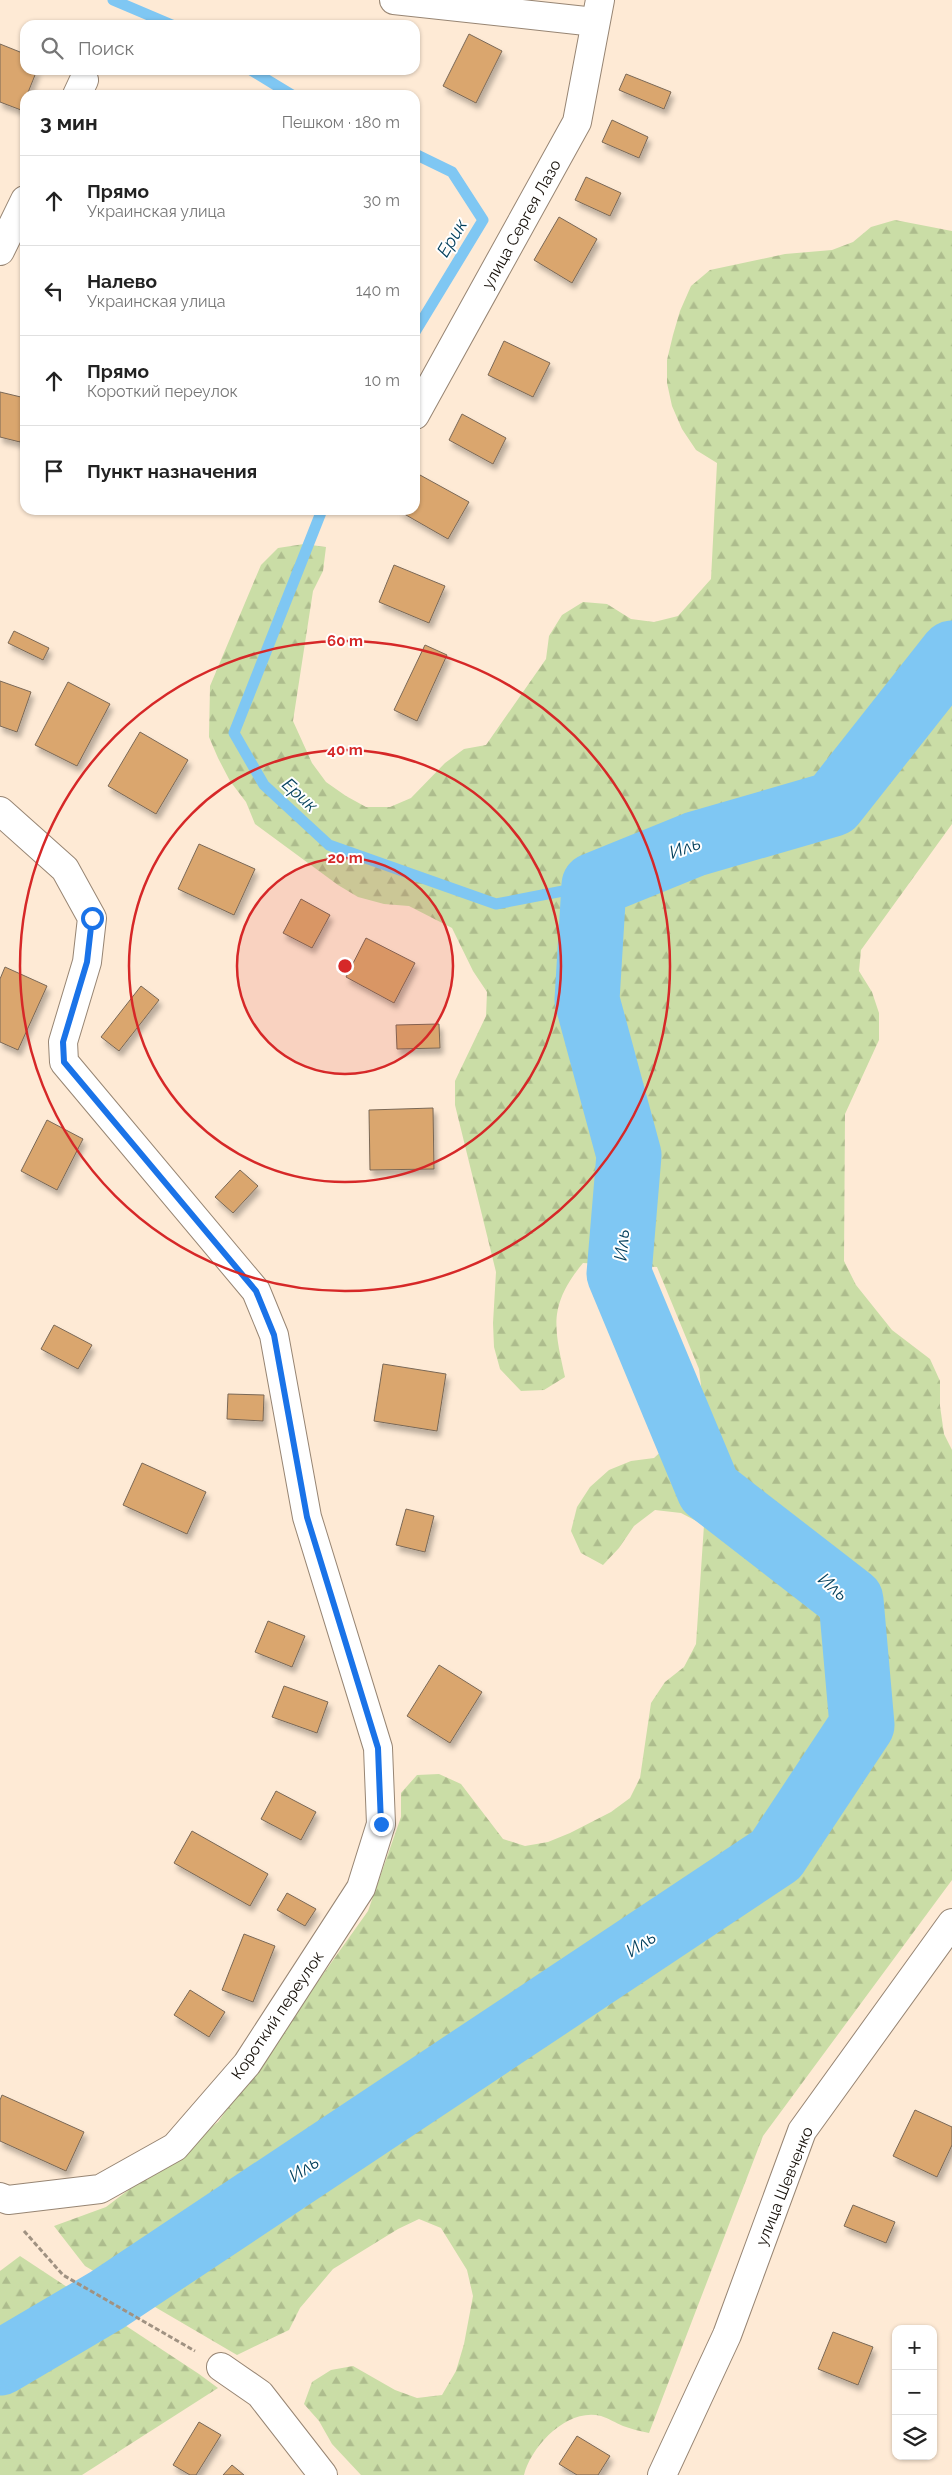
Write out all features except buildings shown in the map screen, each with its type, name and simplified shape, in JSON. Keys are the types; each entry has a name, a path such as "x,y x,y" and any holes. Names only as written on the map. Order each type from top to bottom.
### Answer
{"street":[{"name":"улица Сергея Лазо","path":"394,0 598,11 577,122 420,406"},
{"path":"0,250 20,210"},
{"name":"Короткий переулок","path":"0,811 65,869 92,918 87,962 63,1042 64,1062 256,1291 274,1335 307,1517 378,1748 381,1824 361,1888 247,2064 175,2147 100,2189 4,2198"},
{"name":"улица Шевченко","path":"662,2475 727,2335 802,2131 952,1923"},
{"path":"221,2367 260,2394 324,2475"}],"path":[{"path":"4,2198 26,2234 63,2275 221,2367"}],"green space":[{"path":"895,220 952,231 952,824 861,950 859,971 872,992 879,1013 879,1040 845,1114 844,1261 856,1285 892,1330 930,1359 940,1381 940,1406 944,1434 952,1450 952,1880 763,2136 649,2433 626,2427 601,2416 589,2415 576,2417 553,2431 534,2452 524,2475 361,2475 332,2444 319,2421 304,2404 312,2382 331,2370 353,2366 395,2390 417,2398 442,2395 456,2371 464,2344 473,2296 467,2270 441,2228 419,2219 398,2229 333,2269 300,2308 289,2330 237,2355 85,2266 54,2226 106,2207 218,2122 368,1911 401,1817 401,1793 417,1775 439,1774 461,1784 503,1839 525,1846 548,1842 570,1833 611,1812 630,1798 640,1778 651,1703 665,1682 684,1667 696,1644 704,1525 681,1513 655,1510 634,1526 619,1548 603,1565 581,1553 571,1531 577,1507 590,1487 609,1470 631,1461 654,1458 699,1416 702,1394 699,1369 657,1267 583,1263 564,1292 557,1317 558,1344 565,1377 544,1390 521,1391 500,1369 494,1347 493,1323 496,1272 455,1105 455,1081 486,1016 487,992 473,971 452,928 409,906 384,904 358,897 338,885 255,824 246,802 230,781 209,737 210,686 261,565 278,548 304,544 326,547 323,571 313,591 293,721 312,763 326,782 346,796 366,807 390,807 411,798 445,763 464,749 486,745 546,659 549,636 562,615 583,602 607,604 631,619 654,622 678,616 711,579 717,463 696,450 682,429 672,406 667,383 667,360 673,335 680,311 691,286 710,270 785,254 832,250 853,242 871,227"},
{"path":"20,2256 218,2388 82,2475 0,2475 0,2271"}],"waterway":[{"name":"Ерик","path":"113,0 160,20"},
{"name":"Ерик","path":"259,75 284,90"},
{"name":"Ерик","path":"420,156 452,172 483,220 420,324"},
{"name":"Ерик","path":"320,515 234,733 264,785 329,845 496,904 594,885"},
{"name":"Иль","path":"0,2363 107,2300 776,1855 862,1725 851,1600 709,1490 619,1274 629,1155 587,1000 594,885 695,844 833,804 952,653"}],"route":[{"path":"92,918 87,962 63,1042 64,1062 256,1291 274,1335 307,1517 378,1748 381,1824"}]}
